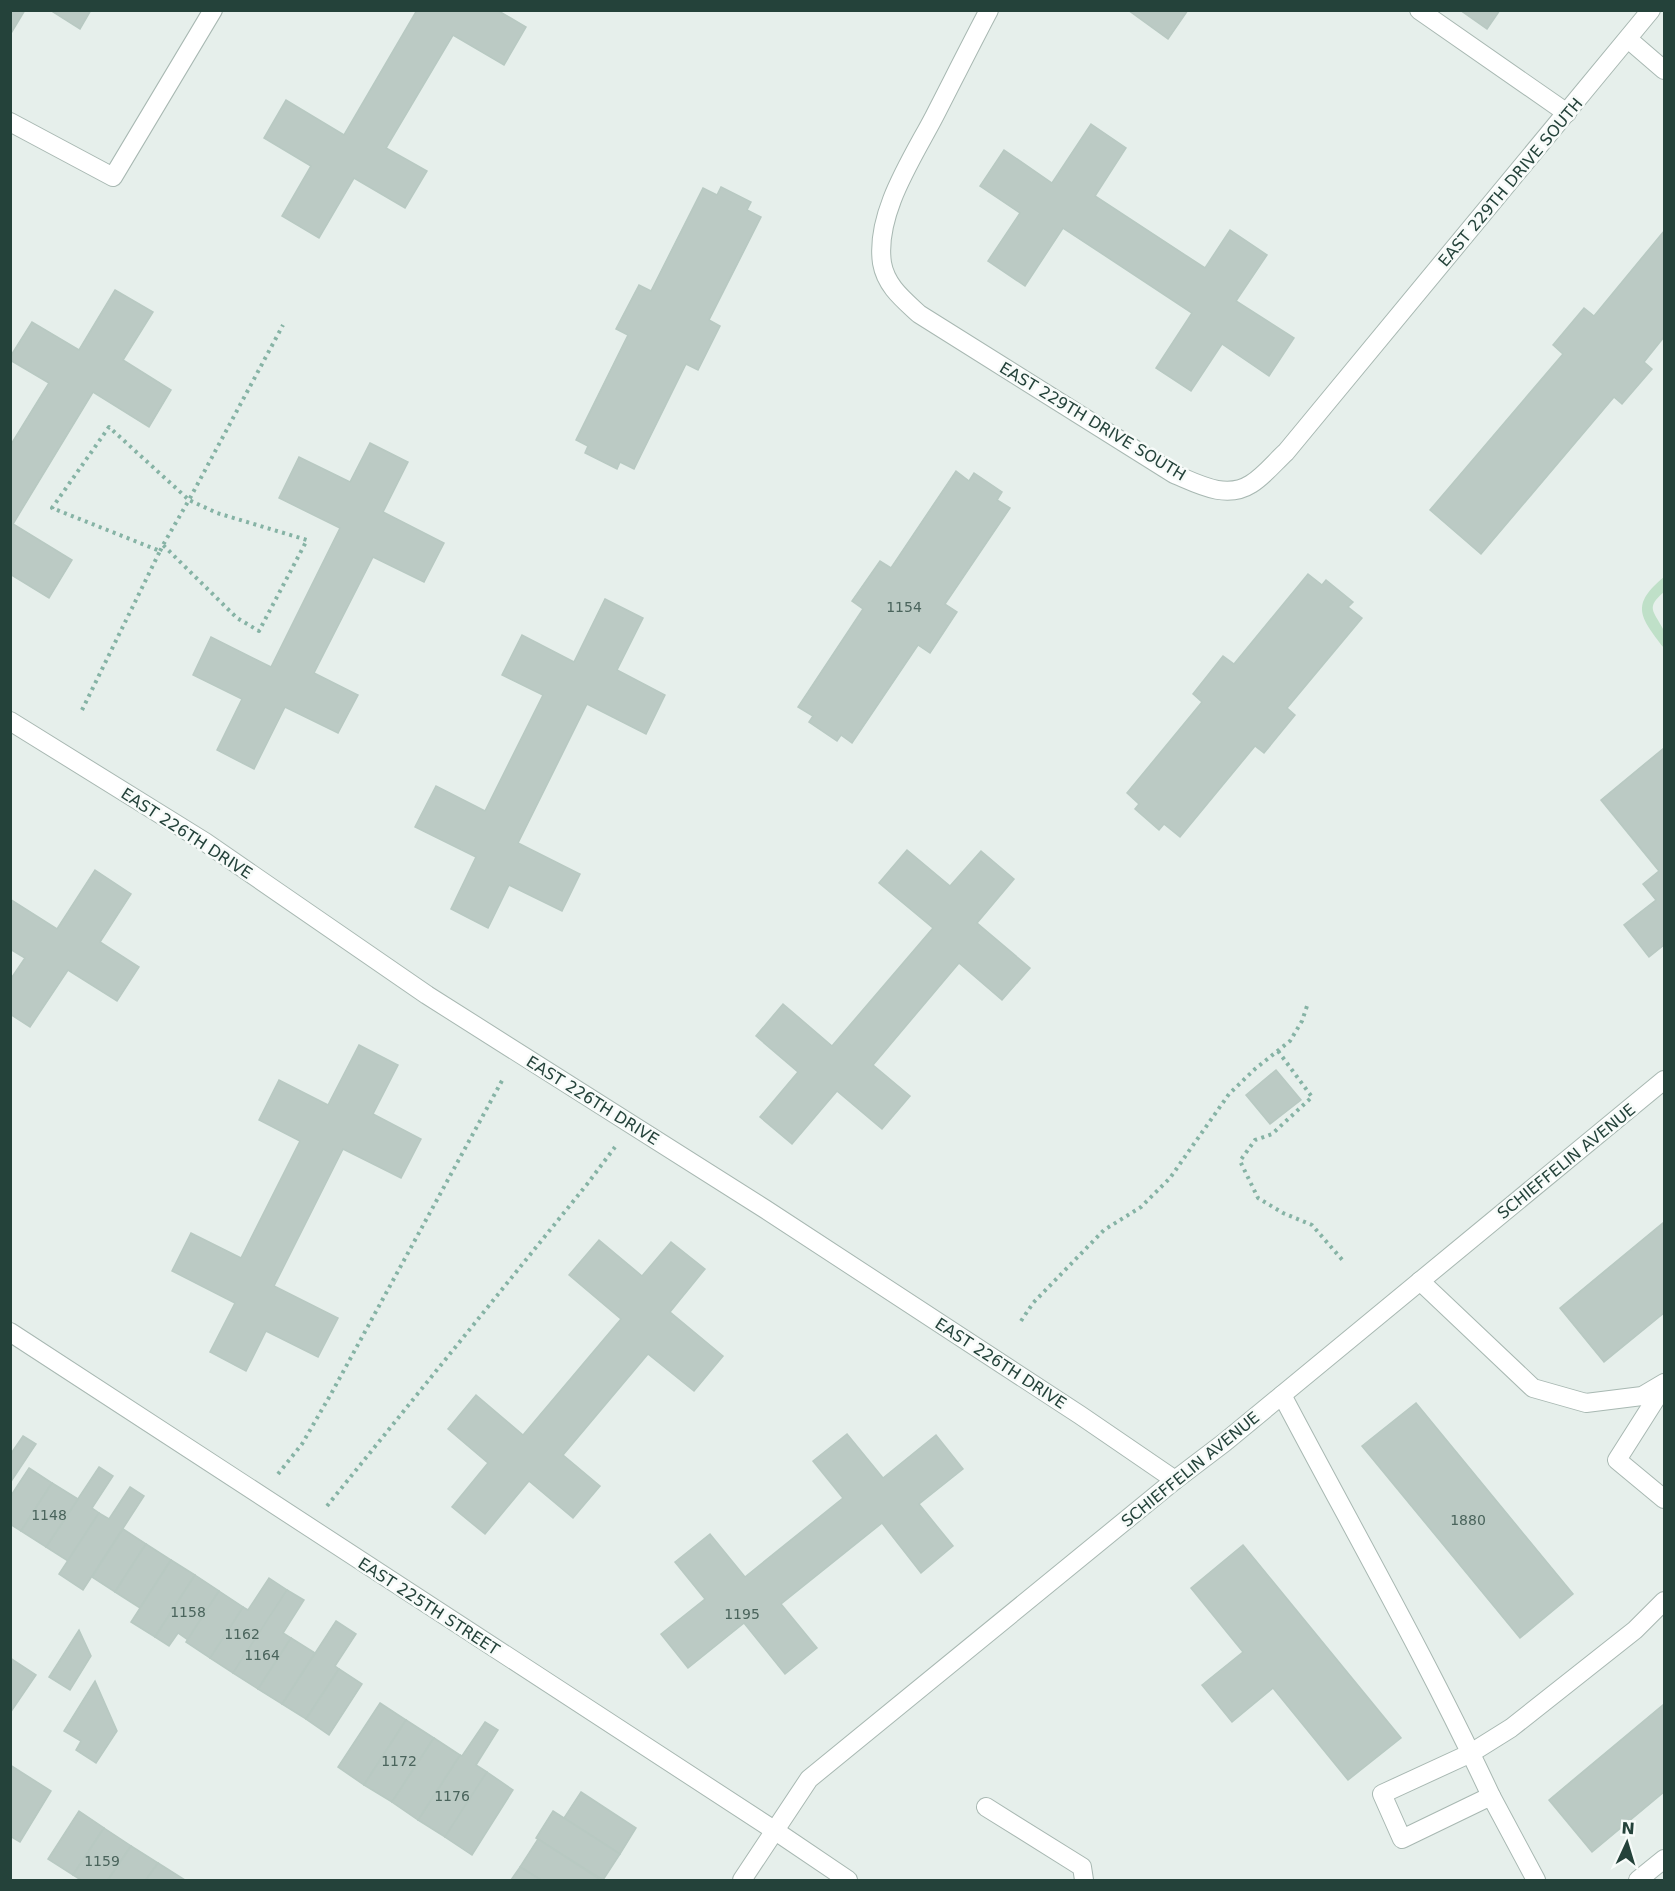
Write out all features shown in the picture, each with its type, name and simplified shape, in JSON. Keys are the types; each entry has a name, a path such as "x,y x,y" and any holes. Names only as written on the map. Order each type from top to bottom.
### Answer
{"street":[{"path":"10,122 113,177 213,10"},
{"name":"EAST 229TH DRIVE SOUTH","path":"988,10 901,182 887,216 881,243 883,266 893,291 919,314 1174,474 1207,488 1227,491 1251,485 1286,452 1652,10"},
{"path":"1419,10 1567,112"},
{"path":"1628,39 1665,70"},
{"name":"EAST 226TH DRIVE","path":"10,722 205,842 427,995 765,1209 1080,1415 1174,1480"},
{"name":"SCHIEFFELIN AVENUE","path":"742,1881 809,1779 1665,1080"},
{"path":"1420,1281 1533,1388 1586,1403 1642,1396 1665,1384"},
{"name":"EAST 225TH STREET","path":"10,1332 774,1830 848,1881"},
{"path":"1665,1384 1617,1460 1665,1499"},
{"path":"1282,1395 1536,1881"},
{"path":"1491,1796 1402,1839 1382,1794 1471,1753 1511,1728 1635,1630 1665,1601"},
{"path":"986,1807 1082,1867 1084,1881"},
{"path":"1638,1881 1665,1859"}],"path":[{"path":"82,710 163,545 283,326"},
{"path":"160,551 52,508 109,427 189,500 217,513 307,540 259,631 237,618 163,545"},
{"path":"1022,1321 1033,1303 1104,1230 1141,1207 1170,1178 1229,1094 1255,1068 1290,1041 1302,1021 1307,1006"},
{"path":"1278,1051 1312,1097 1272,1134 1256,1140 1240,1161 1258,1198 1283,1213 1312,1225 1345,1263"},
{"path":"261,1495 302,1444 326,1404 518,1052"},
{"path":"310,1527 588,1183 631,1124"}],"green space":[{"path":"1664,577 1664,592 1658,597 1653,610 1665,633 1664,648 1649,628 1642,611 1646,596"}],"building":[{"path":"10,10 25,10 10,35"},
{"path":"50,10 91,10 80,29"},
{"path":"417,10 497,10 526,27 504,65 453,35 386,148 427,171 405,208 354,178 319,238 282,216 311,166 264,138 286,100 344,135"},
{"path":"1128,10 1188,10 1168,39"},
{"path":"1460,10 1500,10 1487,29"},
{"path":"1091,124 1126,148 1095,196 1205,268 1230,230 1267,255 1236,301 1294,338 1269,376 1222,344 1191,391 1156,368 1192,313 1063,228 1025,286 988,261 1020,213 980,186 1004,150 1052,183"},
{"path":"721,187 751,202 747,210 761,217 709,320 720,326 698,370 686,364 634,469 620,462 617,469 585,453 588,446 576,440 628,335 616,329 639,285 651,291 703,188 717,195"},
{"path":"1664,231 1664,337 1644,362 1652,369 1622,404 1614,397 1481,554 1430,510 1563,354 1553,345 1584,308 1594,316"},
{"path":"115,290 153,312 123,360 171,390 149,427 93,392 13,524 72,560 49,598 10,574 10,446 49,383 10,360 10,357 32,322 79,350"},
{"path":"370,443 408,462 383,512 444,543 424,582 373,557 314,673 358,695 338,733 285,707 254,769 217,750 242,699 193,675 211,637 271,667 340,528 279,498 299,457 350,482"},
{"path":"956,471 969,481 974,473 1002,492 997,500 1010,508 945,604 957,612 930,653 918,645 852,743 841,735 837,741 809,722 813,716 798,707 863,609 852,601 880,561 891,568"},
{"path":"1308,574 1322,585 1326,580 1353,602 1348,607 1362,618 1287,708 1295,715 1264,753 1255,746 1180,837 1164,824 1159,830 1135,809 1139,804 1127,793 1202,702 1193,694 1223,656 1234,664"},
{"path":"605,599 643,618 617,670 665,695 646,734 587,704 518,843 580,874 562,911 509,885 488,928 451,909 476,857 415,827 436,786 485,811 543,695 502,675 522,635 574,662"},
{"path":"1664,748 1664,945 1649,957 1624,925 1656,900 1643,884 1659,871 1601,800"},
{"path":"907,850 950,886 981,851 1014,879 977,923 1030,968 1002,1000 959,963 873,1065 910,1096 882,1129 837,1091 792,1144 760,1117 798,1072 756,1036 783,1004 832,1046 933,928 879,883"},
{"path":"95,870 131,894 100,942 139,967 117,1001 68,970 30,1027 10,1014 10,980 25,958 10,949 10,899 57,929"},
{"path":"359,1045 398,1065 373,1114 421,1139 401,1178 343,1149 274,1286 338,1318 318,1357 266,1331 246,1371 210,1352 235,1303 172,1271 191,1233 241,1258 300,1141 259,1120 279,1080 328,1105"},
{"path":"1276,1070 1301,1100 1270,1124 1246,1095"},
{"path":"1664,1222 1664,1313 1604,1362 1560,1308"},
{"path":"599,1240 642,1276 671,1242 705,1269 670,1312 723,1356 694,1391 648,1354 563,1455 600,1486 573,1518 529,1481 485,1534 452,1507 488,1463 448,1429 476,1395 523,1435 621,1319 569,1275"},
{"path":"1416,1403 1573,1594 1520,1638 1362,1446"},
{"path":"847,1434 883,1478 936,1435 963,1469 919,1504 953,1546 921,1573 882,1523 781,1604 817,1648 785,1674 744,1623 688,1668 661,1634 705,1599 675,1562 710,1534 745,1577 843,1498 813,1461"},
{"path":"23,1436 36,1444 10,1483 10,1455"},
{"path":"99,1467 113,1476 92,1508 99,1513 68,1561 46,1547"},
{"path":"29,1468 52,1483 21,1531 10,1524 10,1497"},
{"path":"52,1483 78,1499 46,1547 21,1531"},
{"path":"130,1487 144,1496 83,1590 59,1574 99,1513 109,1519"},
{"path":"123,1529 146,1544 115,1592 92,1577"},
{"path":"146,1544 171,1560 140,1608 115,1592"},
{"path":"1243,1545 1401,1738 1348,1780 1273,1688 1232,1722 1202,1685 1243,1652 1191,1588"},
{"path":"171,1560 195,1575 155,1637 131,1622"},
{"path":"195,1575 219,1591 188,1640 178,1633 169,1646 155,1637"},
{"path":"269,1578 287,1590 233,1673 210,1658 243,1607 248,1610"},
{"path":"287,1590 304,1600 283,1633 291,1638 258,1689 233,1673"},
{"path":"219,1591 243,1607 210,1658 186,1642"},
{"path":"336,1621 356,1634 335,1666 339,1669 306,1719 282,1704"},
{"path":"79,1630 91,1656 70,1690 49,1677"},
{"path":"291,1638 315,1653 282,1704 258,1689"},
{"path":"10,1658 36,1675 10,1713"},
{"path":"339,1669 362,1684 329,1735 306,1719"},
{"path":"95,1681 117,1731 96,1763 76,1750 81,1741 64,1731"},
{"path":"380,1703 406,1720 364,1785 338,1767"},
{"path":"1664,1704 1664,1792 1592,1852 1549,1800"},
{"path":"406,1720 434,1738 392,1802 364,1785"},
{"path":"485,1722 498,1730 476,1765 487,1772 445,1837 418,1820 460,1755 462,1756"},
{"path":"434,1738 460,1755 418,1820 392,1802"},
{"path":"10,1765 51,1791 20,1842 10,1836"},
{"path":"487,1772 513,1790 472,1855 445,1837"},
{"path":"581,1792 636,1828 620,1854 564,1818"},
{"path":"79,1811 104,1828 73,1875 48,1859"},
{"path":"553,1811 620,1854 603,1880 536,1838"},
{"path":"104,1828 131,1846 108,1880 81,1880 73,1875"},
{"path":"538,1839 601,1880 541,1880 520,1867"},
{"path":"131,1846 158,1863 146,1880 108,1880"},
{"path":"158,1863 185,1880 146,1880"},
{"path":"520,1867 541,1880 511,1880"}]}
